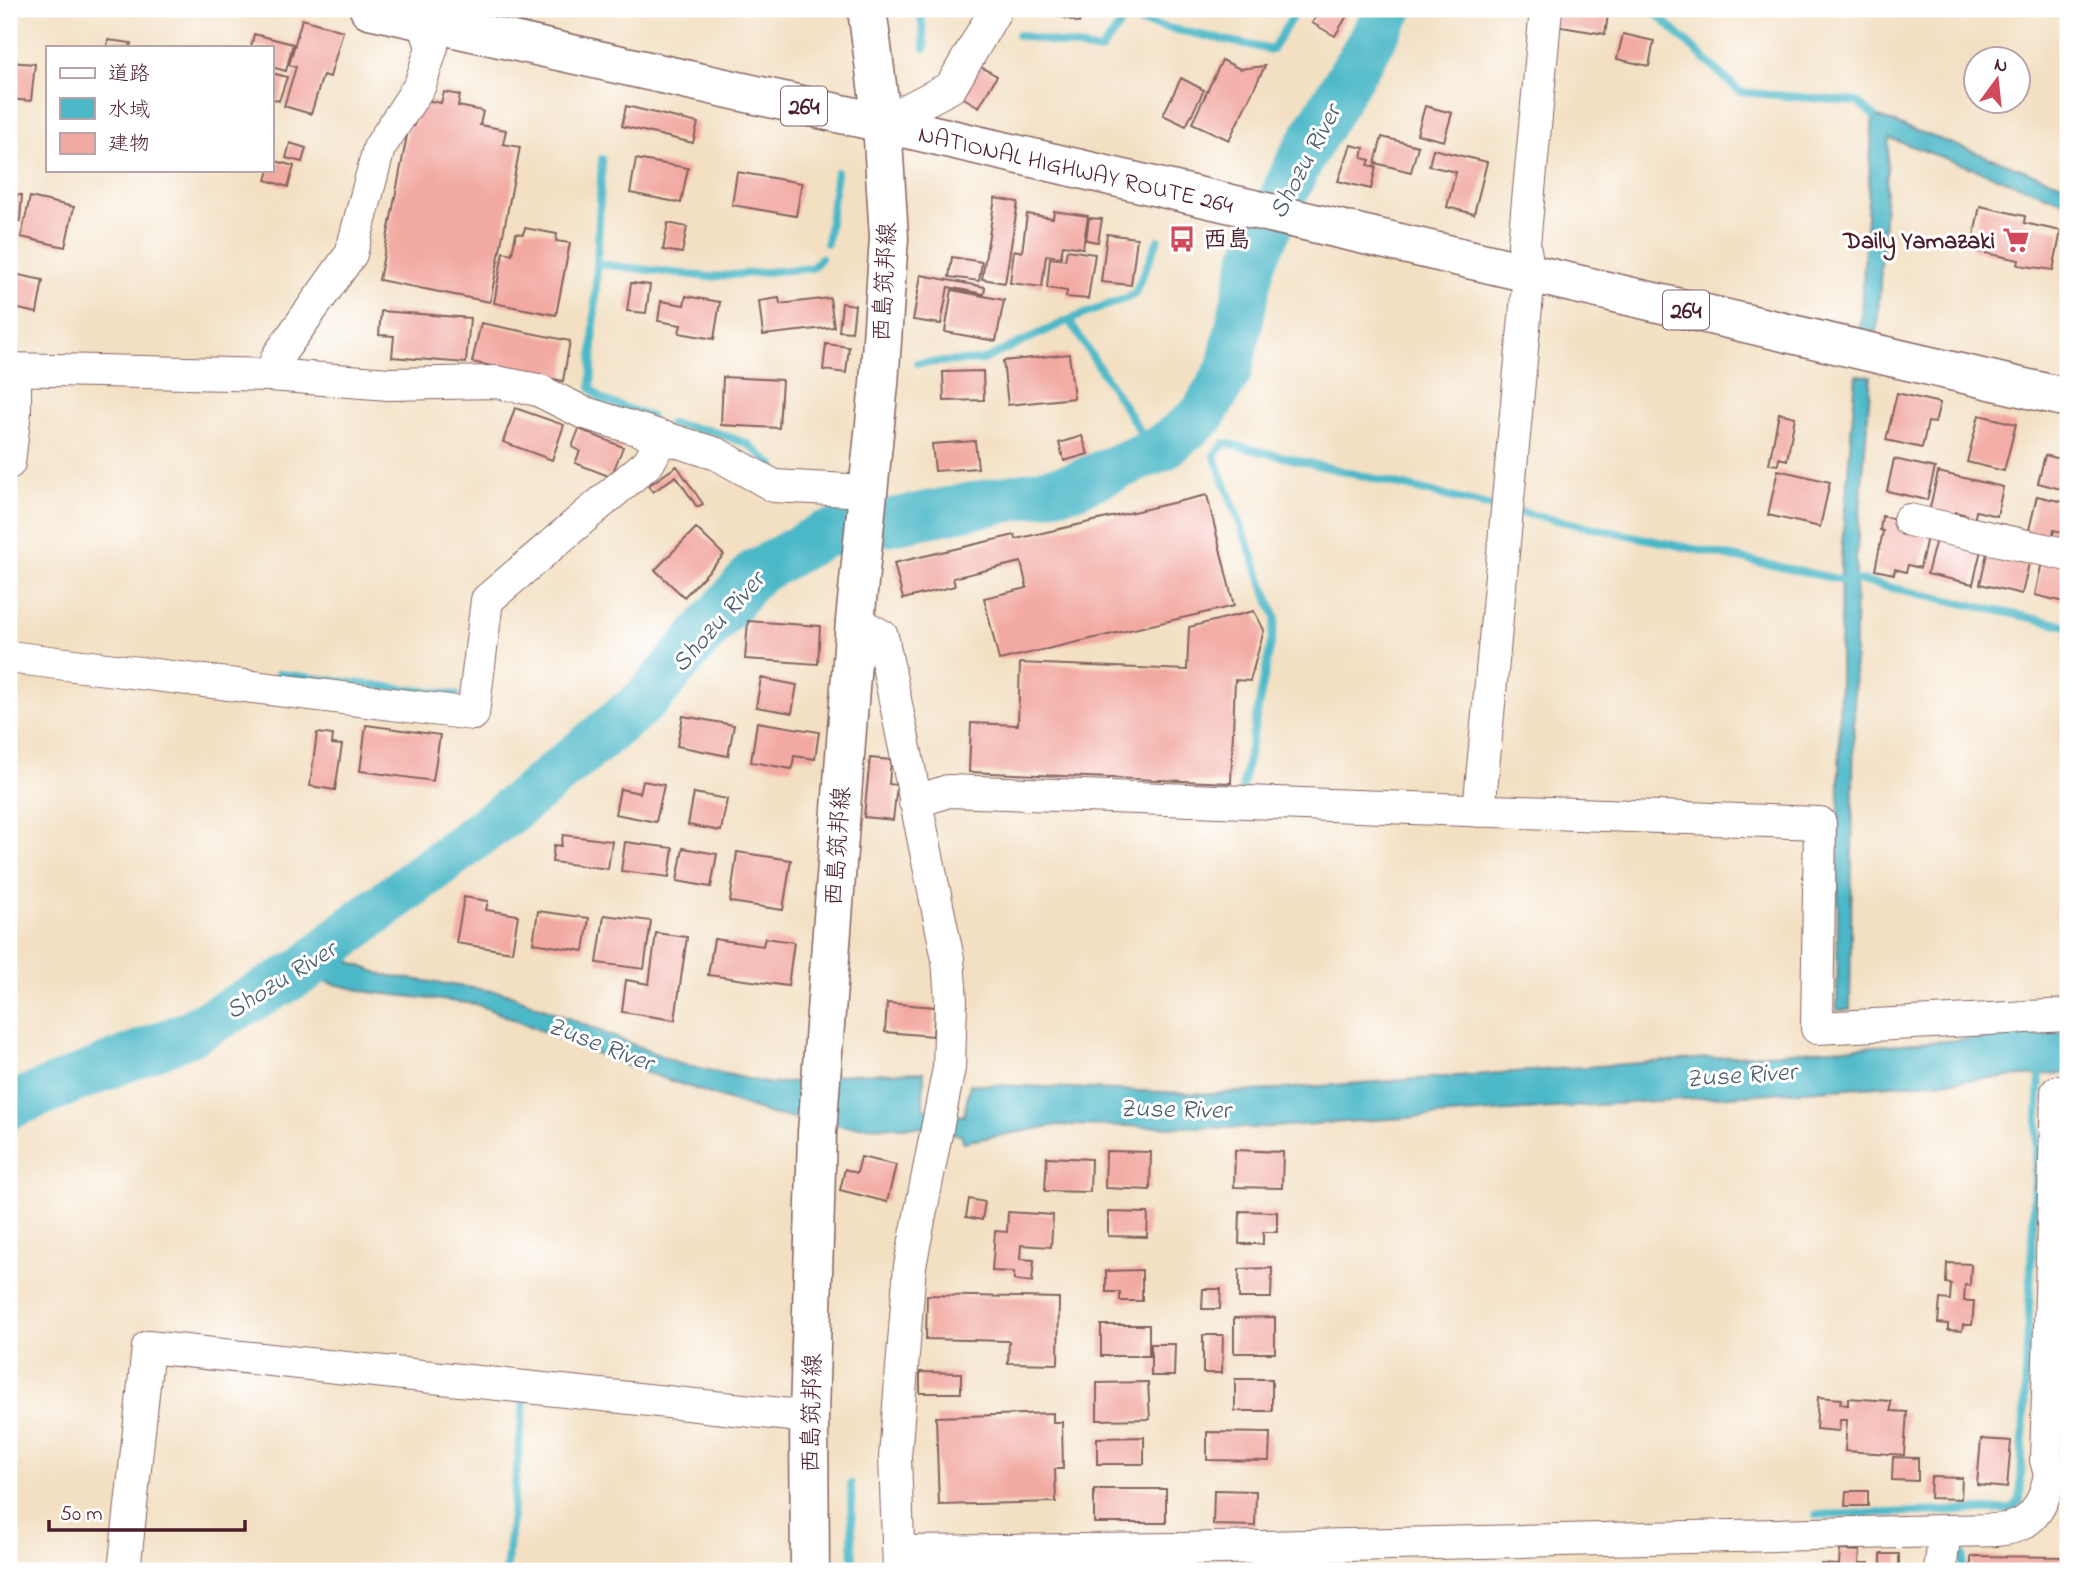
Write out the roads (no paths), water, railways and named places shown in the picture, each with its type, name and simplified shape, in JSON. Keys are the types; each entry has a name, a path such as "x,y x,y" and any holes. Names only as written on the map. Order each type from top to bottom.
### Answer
{"main road":[{"name":"NATIONAL HIGHWAY ROUTE 264","path":"369,9 426,14 1238,207 2068,398"},
{"name":"西島筑邦線","path":"810,1571 809,1417 820,1068 860,559 889,238 882,123 867,9"}],"street":[{"path":"882,123 951,88 996,9"},
{"path":"1479,811 1529,274 1524,244 1546,9"},
{"path":"270,375 278,356 351,254 379,148 419,85 432,47 426,14"},
{"path":"9,463 15,411 12,371 270,375 389,384 496,382 538,390 582,412 661,439 717,454 774,486 867,491"},
{"path":"9,657 473,714 487,600 649,462 661,439"},
{"path":"1909,520 2068,555"},
{"path":"855,621 882,636 948,959 951,1001 949,1068 911,1266 895,1457 899,1562 1192,1549 2020,1527 2035,1515 2059,1474 2046,1460 2057,1092 2068,1091"},
{"path":"915,802 948,791 1820,823 1817,1028 2068,1015"},
{"path":"124,1571 148,1347 809,1417"},
{"path":"1940,1571 1945,1531"}],"water":[{"path":"1873,115 2068,186 2068,203 1889,138 1877,332 1860,331"},
{"path":"1856,375 1871,376 1856,559 1850,1010 1837,1010 1841,557"},
{"name":"Zuse River","path":"348,961 384,975 506,993 681,1064 771,1084 850,1074 924,1072 923,1108 964,1116 970,1084 1210,1094 2068,1032 2068,1073 1257,1128 1058,1125 963,1142 962,1135 919,1127 845,1126 770,1114 630,1067 476,1004 369,992 321,981"}],"waterway":[{"path":"920,9 925,48"},
{"path":"1018,35 1100,51 1125,19 1272,50 1297,9"},
{"name":"Shozu River","path":"9,1106 188,1034 304,970 351,930 529,796 648,698 755,573 823,535 1073,486 1162,448 1202,416 1229,370 1253,261 1301,158 1390,9"},
{"path":"1651,9 1740,92 1857,102 1873,115"},
{"path":"602,159 591,388 601,399 651,417"},
{"path":"827,243 837,172"},
{"path":"1158,240 1134,295 1069,320 1147,442 1162,448"},
{"path":"598,264 709,277 812,268 821,258"},
{"path":"917,363 983,360 1069,320"},
{"path":"670,424 712,431 748,444 774,466"},
{"path":"1241,794 1276,618 1214,455 1225,443 1496,508"},
{"path":"1518,512 1842,580"},
{"path":"1856,580 2068,626"},
{"path":"278,674 456,695"},
{"path":"1816,1515 2012,1509 2020,1500 2040,1075"},
{"path":"506,1571 524,1401"},
{"path":"851,1484 853,1571"},
{"path":"1962,1571 1963,1555"}],"place":[{"name":"西島","path":"1182,239"},
{"name":"Daily Yamazaki","path":"2016,240"}]}
